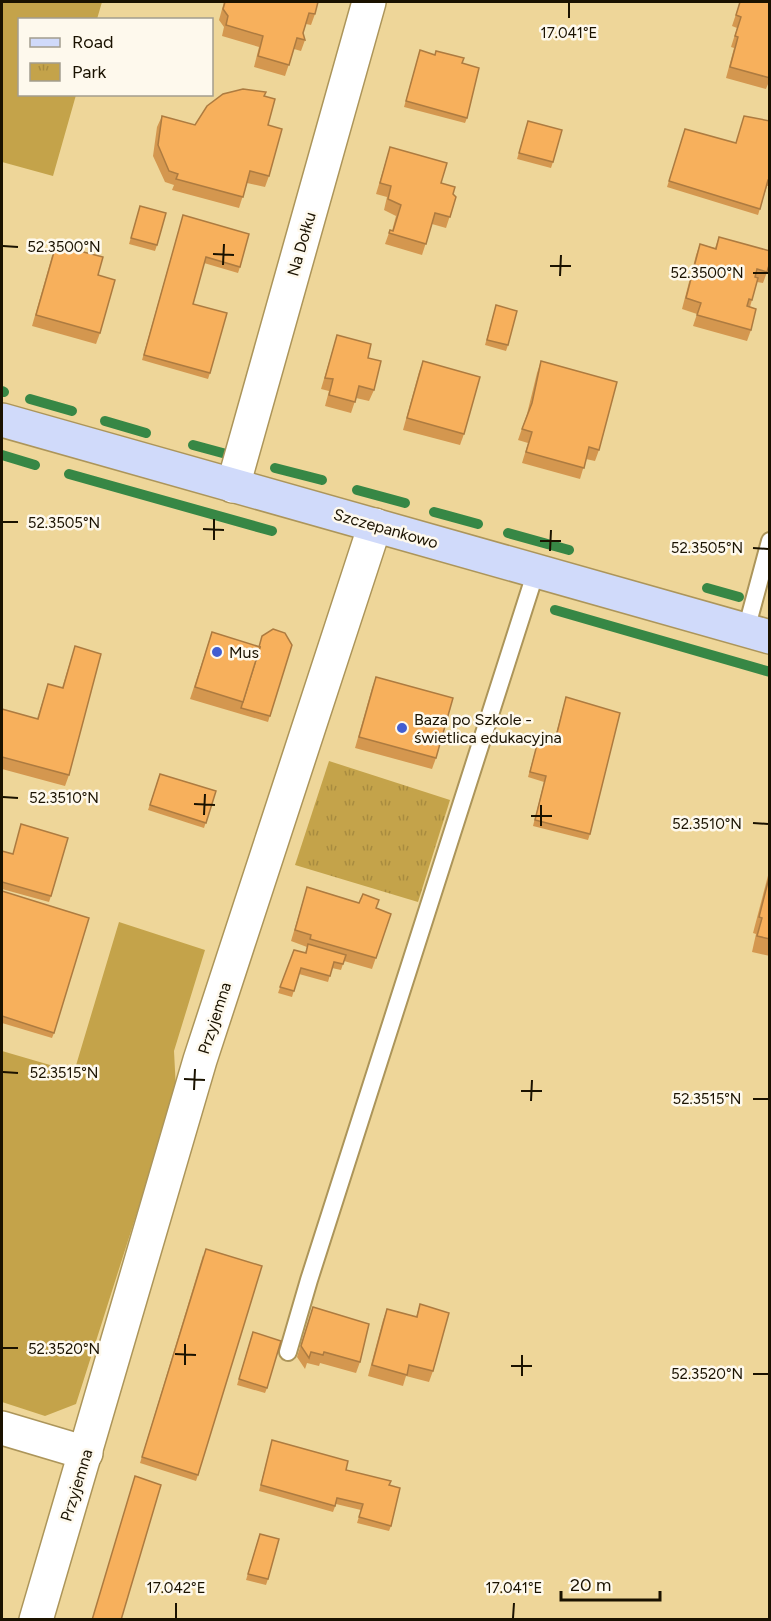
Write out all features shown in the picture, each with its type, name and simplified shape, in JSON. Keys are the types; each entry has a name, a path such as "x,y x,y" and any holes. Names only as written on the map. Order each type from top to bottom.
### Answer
{"street":[{"name":"Na Dołku","path":"233,486 369,2"},
{"name":"Szczepankowo","path":"2,420 758,634"},
{"name":"Przyjemna","path":"36,1620 200,1060 375,525"},
{"path":"2,1428 86,1453"}],"lane":[{"path":"758,634 770,541"},
{"path":"288,1352 536,571"}],"green space":[{"path":"2,2 102,2 97,18 18,18 18,96 76,96 53,176 2,162"},
{"path":"329,761 450,800 418,902 295,865"},
{"path":"119,922 205,950 174,1051 176,1090 76,1404 45,1416 2,1402 2,1051 74,1072"}],"building":[{"path":"225,2 318,2 315,14 309,13 303,33 305,40 297,38 289,65 258,56 263,36 226,25 228,16 223,9"},
{"path":"740,2 770,2 770,78 730,67 738,37 735,36 741,17 736,15"},
{"path":"420,50 435,55 436,51 464,58 462,63 479,68 467,118 406,101"},
{"path":"243,89 266,92 264,96 275,99 268,125 282,129 269,176 250,171 243,197 176,179 178,174 169,171 158,145 162,116 195,125 207,106 223,94"},
{"path":"744,116 770,121 770,180 768,180 760,209 669,181 685,129 736,143"},
{"path":"528,121 562,130 553,162 519,153"},
{"path":"390,147 447,163 441,183 455,187 453,194 456,197 450,217 435,213 426,244 389,233 390,230 393,231 401,205 388,199 391,186 380,183"},
{"path":"140,206 166,213 157,245 131,238"},
{"path":"183,215 249,234 240,267 206,257 193,304 227,313 210,373 144,355"},
{"path":"719,237 770,251 767,272 757,269 755,277 758,278 752,300 749,299 747,306 756,309 751,330 697,315 701,303 686,298 700,244 716,249"},
{"path":"56,245 103,257 98,275 115,280 100,333 36,315"},
{"path":"496,305 517,311 508,345 487,340"},
{"path":"337,335 371,344 368,358 381,361 374,390 359,386 355,402 329,395 333,379 325,378"},
{"path":"423,361 480,377 464,434 407,418"},
{"path":"541,361 617,382 599,450 589,447 584,468 526,452 532,432 522,429 532,403"},
{"path":"273,629 285,633 292,645 270,716 241,708 262,636"},
{"path":"212,632 260,647 243,702 195,687"},
{"path":"75,646 101,654 69,775 2,757 2,709 38,719 48,684 63,688"},
{"name":"Baza po Szkole - świetlica edukacyjna","path":"376,677 453,698 436,758 359,737"},
{"path":"566,697 620,713 590,834 535,820 546,776 530,772 539,737 555,741"},
{"path":"160,774 216,791 206,823 150,805"},
{"path":"21,824 68,838 51,896 2,882 2,851 13,854"},
{"path":"770,874 770,939 757,936 762,918 759,917"},
{"path":"307,887 359,903 363,894 379,900 376,908 391,914 376,958 310,939 311,935 295,930"},
{"path":"2,891 89,918 54,1033 2,1016"},
{"path":"308,944 346,955 343,964 334,962 330,976 301,968 294,991 280,987 294,950 306,953"},
{"path":"206,1249 262,1266 198,1475 142,1457"},
{"path":"420,1304 449,1313 433,1371 409,1365 407,1375 372,1365 387,1309 417,1317"},
{"path":"313,1307 369,1324 360,1362 324,1352 323,1355 311,1352 309,1358 301,1346"},
{"path":"253,1332 281,1341 267,1388 239,1379"},
{"path":"272,1440 348,1461 346,1470 391,1481 389,1485 400,1488 391,1526 359,1517 363,1504 337,1498 335,1506 261,1485"},
{"path":"135,1476 161,1485 121,1620 92,1620"},
{"path":"260,1534 279,1539 268,1579 248,1574"}],"waterway":[{"path":"30,399 72,411"},
{"path":"105,421 146,433"},
{"path":"193,445 230,455"},
{"path":"2,455 35,465"},
{"path":"275,468 322,480"},
{"path":"69,474 272,531"},
{"path":"357,490 405,503"},
{"path":"434,512 478,524"},
{"path":"508,533 569,550"},
{"path":"707,588 739,597"},
{"path":"555,610 770,672"}],"place":[{"name":"Mus","path":"217,652"},
{"name":"Baza po Szkole - świetlica edukacyjna","path":"402,728"}]}
